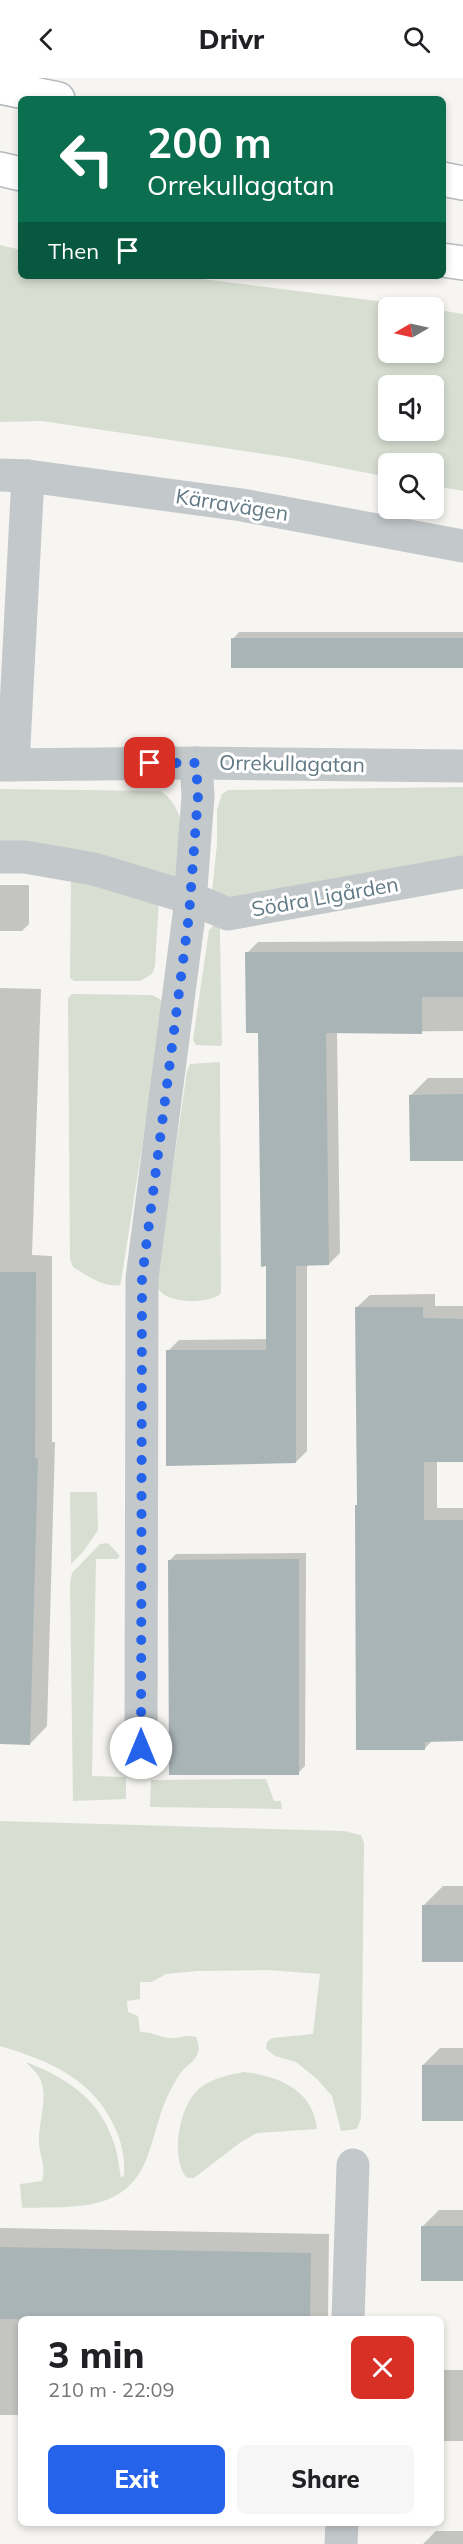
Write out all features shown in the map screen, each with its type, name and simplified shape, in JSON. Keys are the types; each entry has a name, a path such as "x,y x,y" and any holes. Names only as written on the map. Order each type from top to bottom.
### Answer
{"highway":[{"path":"0,87 44,96"},
{"path":"0,169 18,173"},
{"path":"446,180 463,183"},
{"path":"446,261 463,263"}],"street":[{"name":"Kärravägen","path":"14,476 242,505 463,546"},
{"name":"Orrekullagatan","path":"14,476 6,765 196,763 463,766"},
{"path":"141,1748 142,1278 190,898 198,796 196,763"},
{"name":"Södra Ligården","path":"0,857 24,856 94,868 190,898 228,914 463,872"},
{"path":"348,2316 353,2165"},
{"path":"341,2544 342,2526"}],"shaded area":[{"path":"0,245 18,249 18,279 203,279 378,301 378,363 444,363 444,311 463,314 463,491 444,488 444,453 378,453 378,475 291,458 42,421 0,422"},
{"path":"463,787 463,864 234,907 212,892 217,844 217,810 222,794 228,790"},
{"path":"0,789 161,791 171,800 181,821 182,846 174,883 0,849"},
{"path":"71,879 159,900 155,966 152,974 140,981 74,981 70,978"},
{"path":"215,924 220,926 222,1045 196,1045 193,1040 209,930"},
{"path":"72,994 152,995 160,999 162,1003 155,1063 120,1285 108,1285 89,1277 73,1267 70,1259 68,998"},
{"path":"220,1062 221,1293 216,1297 201,1301 174,1299 161,1292 157,1278 187,1071 190,1064"},
{"path":"70,1492 97,1492 98,1530 83,1552 71,1564"},
{"path":"108,1543 120,1556 117,1559 96,1559 92,1776 126,1777 126,1799 73,1801 70,1582 72,1573 100,1544"},
{"path":"266,1779 274,1801 281,1801 282,1809 150,1807 151,1780"},
{"path":"0,1821 344,1831 361,1835 364,1843 361,2118 357,2129 341,2131 332,2096 317,2079 296,2062 275,2056 266,2049 267,2042 272,2038 313,2034 320,1974 269,1970 166,1974 152,1982 140,1982 140,1999 127,2001 128,2012 138,2016 140,2032 170,2038 196,2037 199,2049 196,2057 180,2073 167,2098 140,2172 128,2187 98,2202 81,2206 22,2208 20,2184 42,2181 43,2169 39,2143 43,2089 39,2076 26,2062 69,2084 92,2104 109,2130 116,2150 121,2178 124,2175 124,2163 116,2130 96,2097 68,2074 53,2066 0,2046"},
{"path":"244,2072 281,2081 301,2094 309,2104 317,2129 257,2133 241,2142 194,2178 187,2178 179,2158 178,2145 182,2118 187,2106 193,2095 210,2082"}],"building":[{"path":"231,638 463,638 463,668 231,668"},
{"path":"245,952 463,952 463,997 422,997 422,1034 326,1033 329,1265 296,1266 296,1463 166,1466 166,1350 266,1350 266,1266 261,1267 258,1033 246,1033"},
{"path":"463,1094 463,1161 410,1161 409,1095"},
{"path":"0,1272 36,1272 35,1458 38,1458 30,1745 0,1744"},
{"path":"355,1307 423,1307 423,1318 463,1319 463,1462 424,1462 424,1520 463,1520 463,1741 425,1742 425,1750 356,1750"},
{"path":"299,1559 299,1775 169,1775 168,1560"},
{"path":"422,1905 463,1905 463,1962 422,1962"},
{"path":"422,2065 463,2065 463,2121 422,2121"},
{"path":"421,2226 463,2226 463,2281 421,2281"},
{"path":"0,2247 311,2253 310,2316 18,2316 18,2319 0,2319"}],"route":[{"path":"141,1748 142,1278 189,915 198,796 196,763 150,763"}]}
